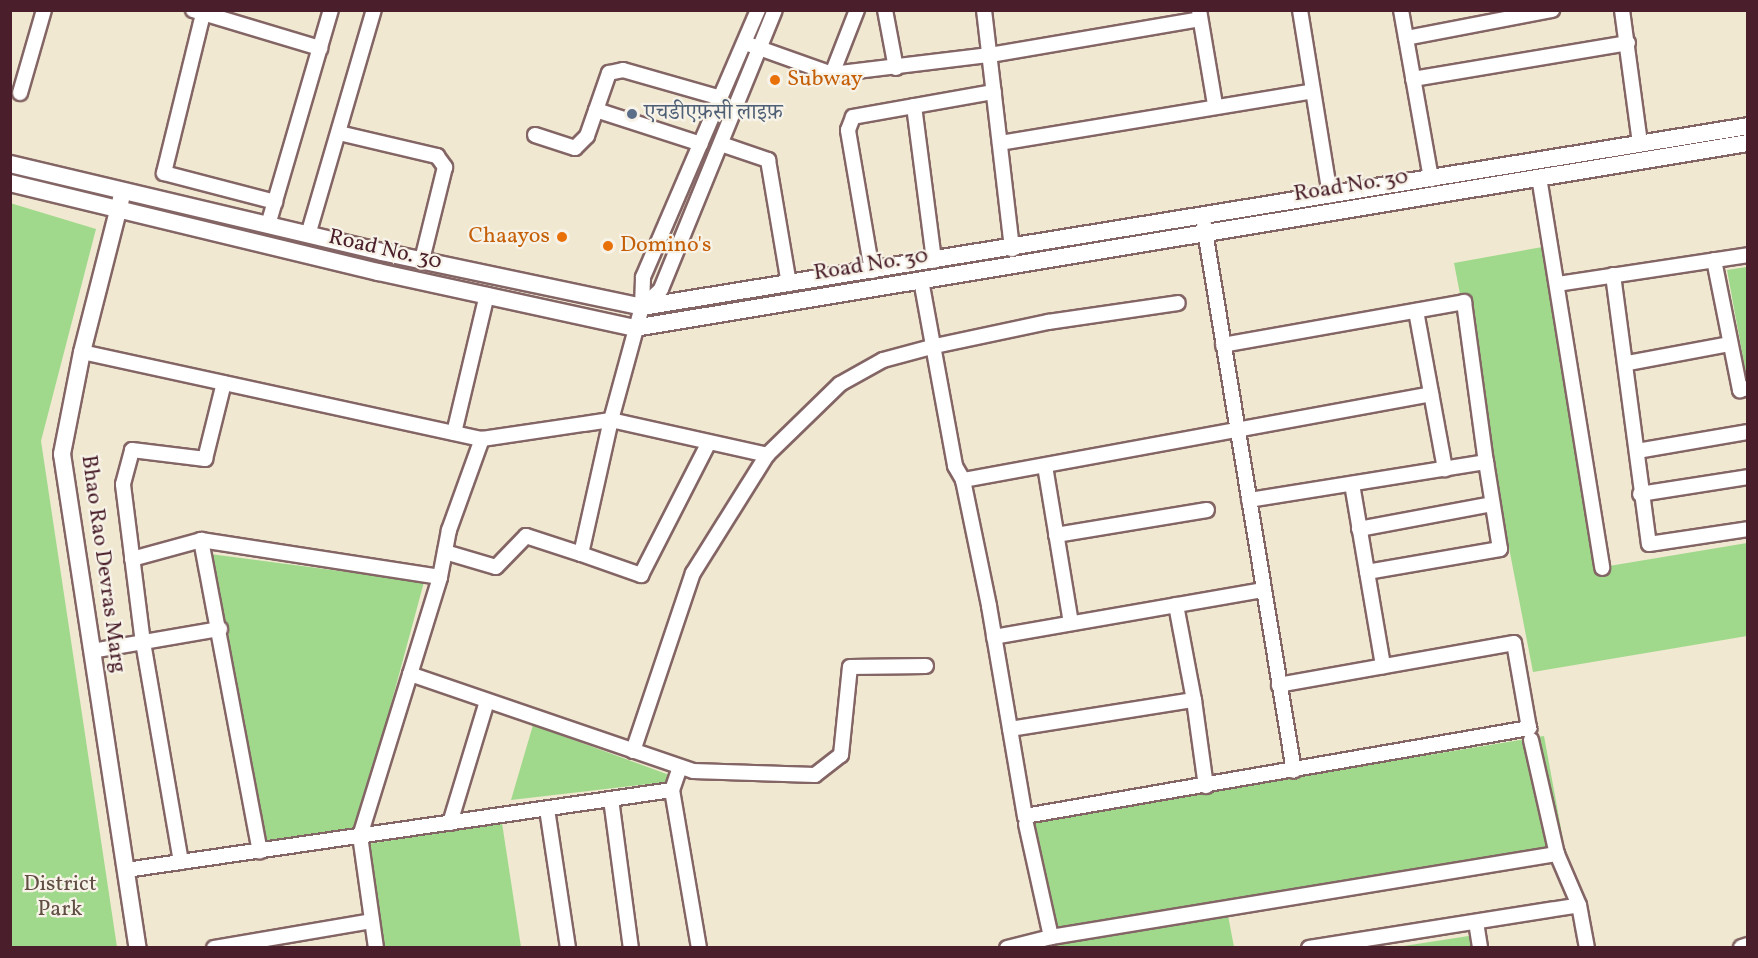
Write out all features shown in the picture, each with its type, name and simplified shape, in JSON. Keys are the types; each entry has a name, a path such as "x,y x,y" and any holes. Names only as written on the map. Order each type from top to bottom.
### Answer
{"street":[{"path":"20,93 44,10"},
{"path":"268,225 331,10"},
{"path":"308,235 374,10"},
{"path":"581,554 611,420 634,328 642,308 643,277 758,10"},
{"path":"642,308 661,289 775,10"},
{"path":"832,74 857,10"},
{"path":"885,10 896,68"},
{"path":"984,10 1012,249"},
{"path":"1300,10 1330,196"},
{"path":"1401,10 1431,179"},
{"path":"1406,38 1552,10"},
{"path":"1622,10 1640,144"},
{"path":"275,202 164,173 200,12 320,48"},
{"path":"745,43 832,74 990,55 1199,15 1215,105"},
{"path":"1413,79 1628,43"},
{"path":"535,135 575,148 587,136 609,73 623,69 721,98"},
{"path":"1000,143 1215,105 1313,91"},
{"path":"872,271 849,130 853,117 994,92"},
{"path":"914,106 934,261"},
{"path":"596,110 700,144"},
{"name":"Road No. 30","path":"10,183 634,328 921,280 1204,225 1330,196 1748,126"},
{"path":"339,133 437,156 446,167 422,260"},
{"name":"Road No. 30","path":"10,164 308,235 642,308 1012,249 1204,225 1539,177 1748,143"},
{"path":"721,144 768,160 789,284"},
{"path":"1539,177 1602,568"},
{"name":"Bhao Rao Devras Marg","path":"123,191 82,352 62,454 138,948"},
{"path":"1204,225 1294,771"},
{"path":"1557,284 1748,255"},
{"path":"1714,260 1740,390 1748,388"},
{"path":"1613,275 1628,363 1640,494 1649,544 1748,529"},
{"path":"921,280 935,346 955,466 963,480 994,637 1025,816 1294,771 1528,728 1514,643 1280,685"},
{"path":"454,433 487,295"},
{"path":"1223,345 1464,302 1500,549 1367,572"},
{"path":"633,751 693,573 766,454 840,384 883,360 935,346 1048,322 1178,303"},
{"path":"1416,311 1444,469"},
{"path":"1628,363 1730,344"},
{"path":"82,352 482,439 611,420 766,454"},
{"path":"181,862 142,643 123,484 132,450 205,459 224,383"},
{"path":"963,480 1238,432 1431,394"},
{"path":"1637,451 1748,432"},
{"path":"376,948 360,836 440,577 445,552 482,439"},
{"path":"445,552 496,567 526,536 641,575 709,442"},
{"path":"1249,500 1486,462"},
{"path":"1045,466 1071,623"},
{"path":"1640,494 1748,477"},
{"path":"1352,484 1383,666"},
{"path":"1359,529 1492,504"},
{"path":"1056,535 1207,510"},
{"path":"132,559 201,540 440,577"},
{"path":"201,540 220,629 260,851"},
{"path":"994,637 1264,590"},
{"path":"1176,605 1194,700 1206,786"},
{"path":"92,651 220,629"},
{"path":"410,674 693,771 816,775 841,755 850,667 926,666"},
{"path":"1010,729 1194,700"},
{"path":"450,823 487,701"},
{"path":"1531,740 1557,854 1579,905 1587,948"},
{"path":"680,767 672,790 699,948"},
{"path":"126,870 672,790"},
{"path":"611,799 631,948"},
{"path":"547,809 568,948"},
{"path":"1026,824 1051,937"},
{"path":"1007,948 1051,937 1557,854"},
{"path":"1309,948 1579,905"},
{"path":"214,948 372,921"},
{"path":"1476,922 1480,948"},
{"path":"1742,948 1748,946"}],"green space":[{"name":"District Park","path":"10,203 96,229 41,441 117,947 11,947"},
{"path":"1548,246 1609,566 1747,543 1747,636 1533,672 1454,263"},
{"path":"1748,267 1747,379 1727,270"},
{"path":"210,554 424,582 357,830 267,844"},
{"path":"533,725 683,780 511,800"},
{"path":"1544,736 1565,850 1227,910 1234,947 1017,948 1044,942 1020,822"},
{"path":"502,823 521,947 384,947 368,844"},
{"path":"1475,935 1477,948 1391,948"}],"place":[{"name":"Subway","path":"775,80"},
{"name":"एचडीएफ़सी लाइफ़","path":"632,114"},
{"name":"Chaayos","path":"562,237"},
{"name":"Domino's","path":"608,246"}]}
